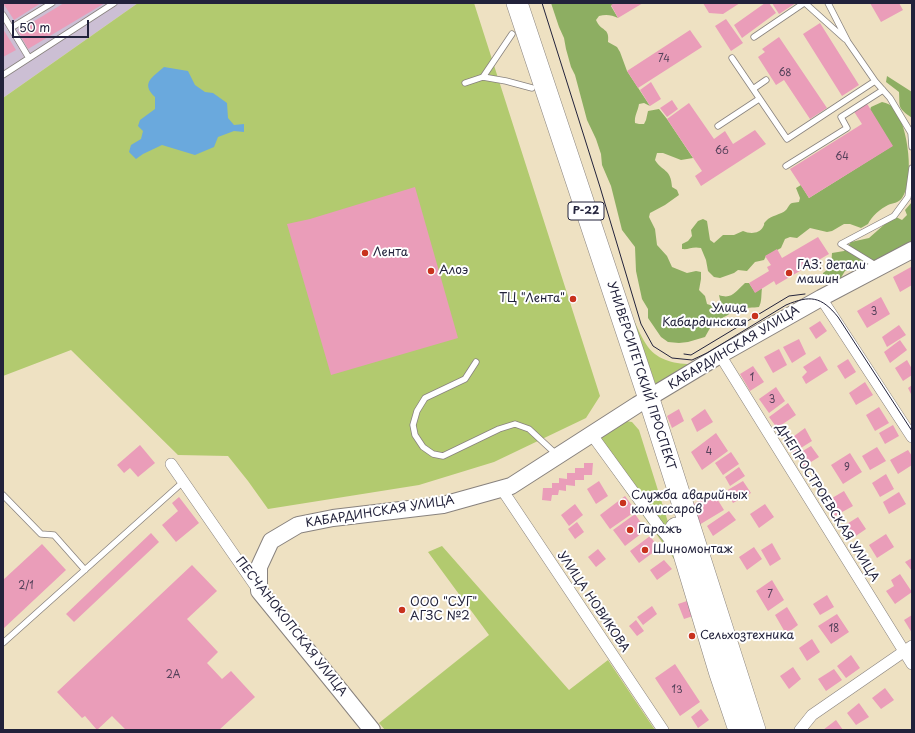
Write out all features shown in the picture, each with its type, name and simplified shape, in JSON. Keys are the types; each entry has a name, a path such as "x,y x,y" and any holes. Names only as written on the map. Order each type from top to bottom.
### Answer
{"highway":[{"name":"Р-22","path":"502,3 515,21"},
{"name":"УНИВЕРСИТЕТСКИЙ ПРОСПЕКТ","path":"515,21 532,88 643,402 685,558 739,730"},
{"name":"УНИВЕРСИТЕТСКИЙ ПРОСПЕКТ","path":"515,21 755,730"}],"street":[{"name":"КАБАРДИНСКАЯ УЛИЦА","path":"259,591 259,567 271,541 298,526 333,518 443,505 511,486 720,355 821,298 912,250"},
{"path":"821,298 912,437"},
{"name":"ДНЕПРОСТРОЕВСКАЯ УЛИЦА","path":"720,355 908,649 912,664"},
{"path":"592,434 660,527 685,558"},
{"name":"ПЕСЧАНОКОПСКАЯ УЛИЦА","path":"171,464 259,591 372,730"},
{"name":"УЛИЦА НОВИКОВА","path":"501,488 663,730"},
{"path":"800,730 812,715 908,649"}],"lane":[{"path":"11,28 52,3"},
{"path":"3,75 114,3"},
{"path":"754,37 805,3 848,42"},
{"path":"828,3 848,42 875,81 890,98 911,134 912,147"},
{"path":"3,16 30,58"},
{"path":"483,78 515,21"},
{"path":"732,58 787,140 875,81"},
{"path":"465,82 483,78 506,81 532,88"},
{"path":"753,89 766,80"},
{"path":"786,166 847,128 841,117 883,90"},
{"path":"718,126 759,99"},
{"path":"879,267 841,244 894,216 908,197 912,168"},
{"path":"476,362 465,379 425,398 417,410 413,425 415,435 423,447 433,454 443,456 499,429 515,424 529,430 558,456"},
{"path":"3,643 183,482"},
{"path":"3,495 41,534 54,535 85,570"}],"shaded area":[{"path":"3,3 138,3 3,98"}],"green space":[{"path":"138,3 474,3 600,396 586,418 494,462 419,485 268,509 228,456 178,455 71,350 3,376 3,98"},
{"path":"551,3 615,3 611,6 618,18 604,15 599,16 596,20 608,34 608,42 617,47 627,71 650,106 644,103 639,104 635,123 644,124 648,111 659,109 693,158 681,160 663,153 657,153 655,160 668,173 672,187 677,190 679,195 650,213 649,217 655,229 657,245 667,256 672,267 687,273 696,271 701,272 699,290 705,296 707,304 719,308 721,304 719,295 731,296 745,283 749,283 755,292 762,288 759,307 736,310 721,319 714,321 705,337 679,343 668,342 661,337 648,318 648,309 642,299 636,271 635,247 622,230 611,186 602,165 601,154 587,120 564,38"},
{"path":"887,76 912,92 912,118 900,107 899,92 886,82"},
{"path":"882,102 892,106 900,117 908,154 908,179 906,190 902,198 879,211 868,224 861,228 850,224 844,224 832,231 827,232 810,228 797,238 790,237 785,239 781,248 766,256 764,260 755,262 747,271 738,270 720,278 714,277 708,271 706,260 701,248 695,247 682,249 682,244 688,241 692,236 691,230 698,221 703,219 707,221 710,240 714,243 723,235 734,235 743,231 749,233 757,232 768,219 784,212 792,203 799,202 800,198 796,188 801,185 809,198 892,146 870,110 871,107"},
{"path":"912,202 912,241 905,247 889,253 882,260 869,262 858,270 845,271 839,281 830,284 823,283 823,273 831,267 832,253 844,251 851,242 869,238 894,216 902,220 907,215 905,210"},
{"path":"633,319 648,347 659,357 672,362 701,364 661,384 655,383"},
{"path":"626,421 632,422 639,430 679,557 674,559 593,445 607,432"},
{"path":"442,546 569,690 608,660 655,730 385,730 379,723 489,635 428,552"}],"water":[{"path":"164,67 188,71 195,85 205,92 213,93 227,103 228,118 234,125 244,124 244,132 234,131 218,137 214,147 195,155 162,145 136,159 129,152 131,145 141,139 143,131 138,126 140,120 155,109 155,97 148,84 152,77"}],"building":[{"path":"3,3 41,3 14,20"},
{"path":"64,3 105,3 28,49 18,31"},
{"path":"615,3 643,3 618,18 611,5"},
{"path":"703,3 740,3 723,14 709,13"},
{"path":"765,3 769,3 776,13 742,38 734,25"},
{"path":"772,3 796,3 779,14"},
{"path":"870,3 899,3 903,10 881,22"},
{"path":"726,19 743,43 731,51 715,26"},
{"path":"820,23 859,85 842,96 803,34"},
{"path":"3,29 16,50 3,57"},
{"path":"690,30 702,47 638,88 627,71"},
{"path":"779,37 827,108 810,119 784,80 776,85 758,57 765,52 762,49"},
{"path":"651,82 661,99 650,106 640,90"},
{"path":"672,100 678,109 667,117 660,108"},
{"path":"866,102 893,146 809,198 790,169 862,124 853,110"},
{"path":"689,103 714,139 725,131 733,144 755,130 766,144 701,186 695,176 702,171 667,119"},
{"name":"Лента","path":"415,187 458,338 331,375 287,224 310,219"},
{"path":"818,237 829,254 776,285 774,281 755,293 749,283 769,271 767,267 771,265 765,256 777,249 782,258"},
{"path":"911,267 912,285 900,292 893,277"},
{"path":"881,297 890,314 867,328 857,311"},
{"path":"820,321 827,331 816,339 809,328"},
{"path":"899,325 906,335 887,347 882,337"},
{"path":"799,339 806,354 792,363 783,347"},
{"path":"900,340 907,350 890,363 884,352"},
{"path":"779,349 787,365 773,373 764,357"},
{"path":"820,356 828,370 806,384 802,377 807,372 803,367"},
{"path":"848,359 856,372 845,379 837,366"},
{"path":"907,360 912,369 912,375 903,381 895,368"},
{"path":"753,366 764,382 750,391 740,374"},
{"path":"865,382 873,395 856,405 849,393"},
{"path":"912,385 912,396 908,388"},
{"path":"776,387 785,401 769,413 759,399"},
{"path":"788,403 796,415 777,428 769,417"},
{"path":"879,407 889,423 875,431 866,415"},
{"path":"679,409 684,421 672,428 667,416"},
{"path":"705,409 713,422 697,432 691,419"},
{"path":"893,425 899,436 885,444 879,433"},
{"path":"805,428 812,441 793,453 786,442"},
{"path":"716,433 728,451 702,470 691,452"},
{"path":"140,445 155,463 138,477 130,468 124,473 117,465"},
{"path":"811,446 819,457 803,467 796,455"},
{"path":"877,447 886,461 870,470 862,456"},
{"path":"908,450 912,456 912,465 898,474 890,460"},
{"path":"731,452 739,464 723,475 715,463"},
{"path":"850,453 862,472 843,484 831,465"},
{"path":"584,463 593,463 592,475 584,475 584,480 575,480 575,486 566,485 566,491 559,490 558,495 552,495 551,501 542,500 543,488 552,488 552,483 559,483 559,478 567,479 567,473 575,473 575,468 584,468"},
{"path":"739,467 745,476 730,486 725,477"},
{"path":"886,474 894,489 880,497 872,483"},
{"path":"599,481 608,496 596,504 587,489"},
{"path":"743,481 751,493 733,503 726,491"},
{"path":"844,491 853,506 835,516 827,501"},
{"path":"713,492 724,510 699,525 689,507"},
{"path":"899,492 906,504 889,514 883,502"},
{"path":"625,496 636,511 610,529 600,515"},
{"path":"179,497 199,523 176,542 162,525 178,511 172,503"},
{"path":"575,504 583,515 569,526 561,515"},
{"path":"765,504 774,517 759,528 750,514"},
{"path":"729,511 736,520 713,536 707,526"},
{"name":"Гаражъ","path":"635,514 646,530 625,546 613,530"},
{"path":"858,517 866,529 850,540 842,527"},
{"path":"577,522 584,532 575,539 568,529"},
{"path":"151,533 159,542 74,622 66,614"},
{"path":"886,534 894,547 877,558 869,545"},
{"name":"Шиномонтаж","path":"650,536 659,548 639,563 630,551"},
{"path":"772,543 781,559 770,566 761,550"},
{"path":"42,544 66,570 3,629 3,580"},
{"path":"754,547 762,559 747,570 739,557"},
{"path":"598,549 606,559 596,567 588,557"},
{"path":"912,558 912,571 905,562"},
{"path":"664,560 672,569 657,580 650,570"},
{"path":"192,565 217,591 187,619 218,652 207,663 222,679 231,671 255,697 219,730 126,730 112,716 97,730 85,716 82,718 57,692"},
{"path":"900,574 912,592 895,604 886,591 894,586 891,580"},
{"path":"772,580 784,600 768,611 756,591"},
{"path":"827,595 834,607 820,615 813,604"},
{"path":"687,601 693,616 684,619 678,604"},
{"path":"652,606 657,614 643,625 637,617"},
{"path":"787,607 798,625 786,634 775,615"},
{"path":"837,614 849,632 831,644 818,626"},
{"path":"912,615 912,633 904,620"},
{"path":"636,620 644,631 637,636 629,626"},
{"path":"812,639 820,652 807,661 799,648"},
{"path":"851,655 860,668 846,678 837,666"},
{"path":"675,664 700,702 680,716 655,678"},
{"path":"793,667 801,679 789,689 780,676"},
{"path":"834,669 842,680 826,691 818,679"},
{"path":"885,688 894,700 881,709 872,698"},
{"path":"859,703 869,717 856,725 847,713"},
{"path":"701,709 709,720 698,728 691,717"},
{"path":"836,720 843,730 823,730"}],"tram line":[{"path":"542,3 641,324 653,346 672,358 692,360 707,353 786,305 802,300 815,299 826,305 838,317 912,431"},
{"path":"684,354 691,355 789,296 805,294"}],"place":[{"name":"Лента","path":"365,253"},
{"name":"Алоэ","path":"431,271"},
{"name":"ГАЗ: детали машин","path":"789,273"},
{"name":"ТЦ \"Лента\"","path":"573,299"},
{"name":"Улица Кабардинская","path":"755,316"},
{"name":"Служба аварийных комиссаров","path":"623,503"},
{"name":"Гаражъ","path":"630,530"},
{"name":"Шиномонтаж","path":"645,550"},
{"name":"ООО \"СУГ\" АГЗС №2","path":"402,610"},
{"name":"Сельхозтехника","path":"692,636"}]}
